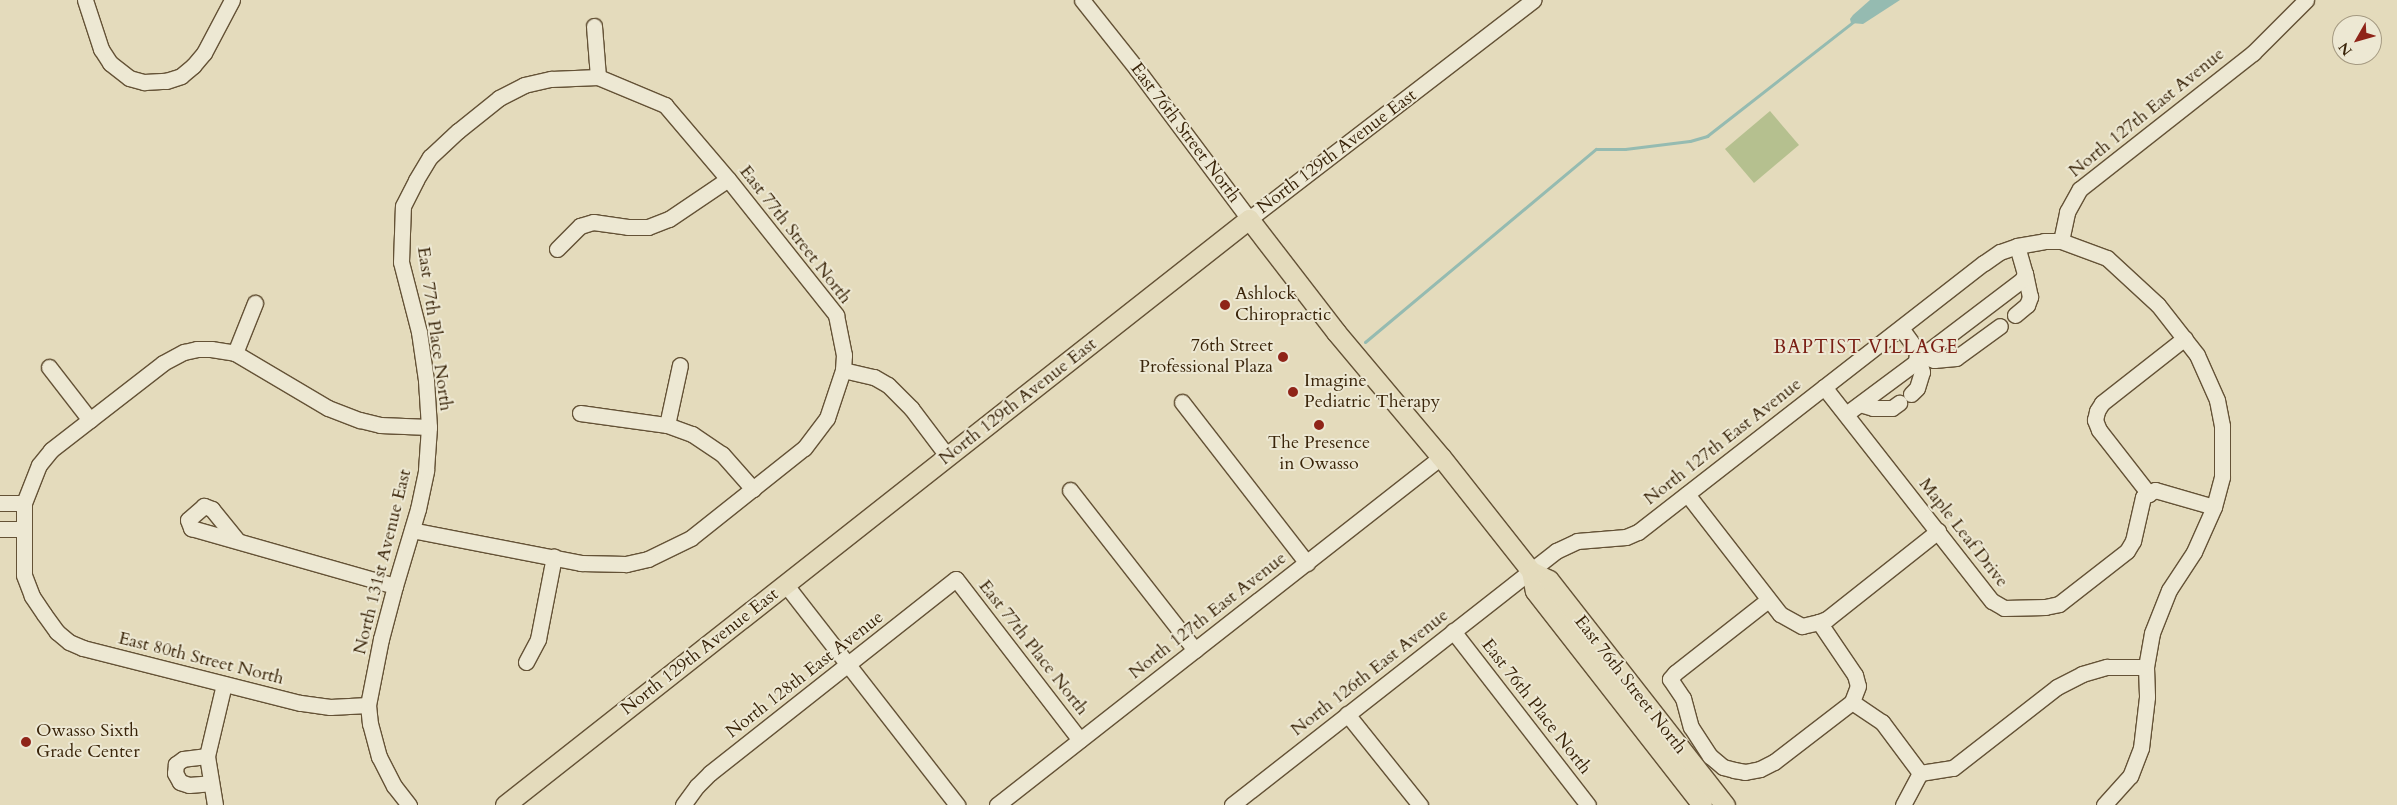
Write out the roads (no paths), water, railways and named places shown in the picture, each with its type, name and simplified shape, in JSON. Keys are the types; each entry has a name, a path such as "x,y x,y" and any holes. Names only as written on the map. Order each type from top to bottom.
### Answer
{"main road":[{"name":"North 129th Avenue East","path":"505,805 1249,219"},
{"name":"East 76th Street North","path":"1249,219 1336,332 1441,457 1531,571 1549,580 1725,805"},
{"name":"East 76th Street North","path":"1531,571 1535,591 1702,805"}],"street":[{"path":"85,0 101,49 110,63 129,78 144,82 166,82 181,76 193,66 204,53 232,0"},
{"name":"East 76th Street North","path":"1082,0 1136,68 1249,219"},
{"name":"North 129th Avenue East","path":"1249,219 1533,0"},
{"name":"North 127th East Avenue","path":"1531,571 1566,544 1590,538 1610,539 1626,537 1638,532 1984,263 2000,252 2016,246 2044,241 2061,241 2067,212 2080,189 2253,53 2301,2"},
{"path":"594,26 598,77"},
{"name":"East 77th Street North","path":"598,77 665,105 728,179 836,315 844,355 843,370"},
{"name":"East 77th Place North","path":"429,427 426,380 419,332 401,262 403,206 430,157 458,131 499,98 524,85 551,79 598,77"},
{"path":"557,249 580,226 593,222 628,228 648,227 669,220 728,179"},
{"path":"2061,241 2107,258 2158,305 2197,355 2210,379 2217,400 2222,426 2222,477 2214,507 2194,552 2169,590 2152,632 2146,666 2147,697 2141,748 2130,776 2104,805"},
{"path":"2015,315 2027,305 2030,297 2016,246"},
{"path":"1918,353 1927,352 2022,280 2025,274"},
{"path":"254,303 236,353 328,408 342,414 380,425 429,427"},
{"path":"1918,353 1934,360 1956,358 2000,326"},
{"path":"1860,404 1873,408 1892,408 1906,399 1917,388 1922,372 1918,353 1901,328"},
{"path":"2184,338 2102,404 2096,411 2095,420 2099,430 2149,494 2155,490 2214,507"},
{"name":"East 80th Street North","path":"236,353 204,349 173,356 90,420 45,458 35,474 24,503 24,575 32,596 57,632 69,642 83,648 300,703 330,707 368,705"},
{"path":"1846,414 1916,362 1918,353"},
{"path":"667,425 680,365"},
{"path":"48,367 90,420"},
{"path":"412,530 581,563 602,565 626,564 648,559 691,538 804,448 827,418 843,370 874,377 888,385 910,408 948,457"},
{"name":"Maple Leaf Drive","path":"1824,387 1996,605 2004,608 2045,607 2059,604 2126,551 2133,541 2143,497 2149,494"},
{"path":"1182,402 1307,563"},
{"path":"580,413 667,425 692,434 722,454 753,489"},
{"name":"North 131st Avenue East","path":"368,705 381,639 412,530 426,470 429,427"},
{"name":"North 127th East Avenue","path":"997,805 1441,457"},
{"path":"1070,490 1195,650"},
{"path":"1687,494 1768,600 1789,621 1802,626 1827,619 1938,531"},
{"path":"0,503 24,503"},
{"path":"0,529 23,529"},
{"path":"237,540 395,586"},
{"path":"526,662 538,639 554,557"},
{"name":"North 126th East Avenue","path":"1238,803 1347,714 1531,571"},
{"name":"East 77th Place North","path":"956,579 1080,740"},
{"name":"North 128th East Avenue","path":"683,805 697,786 710,774 956,579"},
{"path":"786,585 957,805"},
{"path":"1768,600 1675,673 1670,680 1684,698 1691,727 1710,756 1723,767 1745,772 1760,769 1774,762 1852,702 1858,686 1855,675 1819,622"},
{"name":"East 76th Place North","path":"1453,632 1588,805"},
{"path":"1920,773 1953,768 2057,687 2082,674 2106,667 2146,666"},
{"path":"215,805 210,783 208,756 224,684"},
{"path":"1852,702 1882,722 1920,773"},
{"path":"368,705 373,738 379,757 394,786 409,805"},
{"path":"1347,714 1420,805"},
{"path":"208,756 183,759 176,764 175,773 180,782 189,785 210,783"},
{"path":"1903,805 1920,773"}],"water":[{"path":"1870,0 1900,0 1863,24 1851,23 1850,19 1853,15"}],"waterway":[{"path":"1365,342 1596,149 1625,149 1690,141 1707,136 1854,21"}],"place":[{"name":"Ashlock Chiropractic","path":"1225,305"},
{"name":"76th Street Professional Plaza","path":"1283,357"},
{"name":"Imagine Pediatric Therapy","path":"1293,392"},
{"name":"The Presence in Owasso","path":"1319,425"},
{"name":"Owasso Sixth Grade Center","path":"26,742"}],"district":[{"name":"BAPTIST VILLAGE","path":"1866,348"}]}
